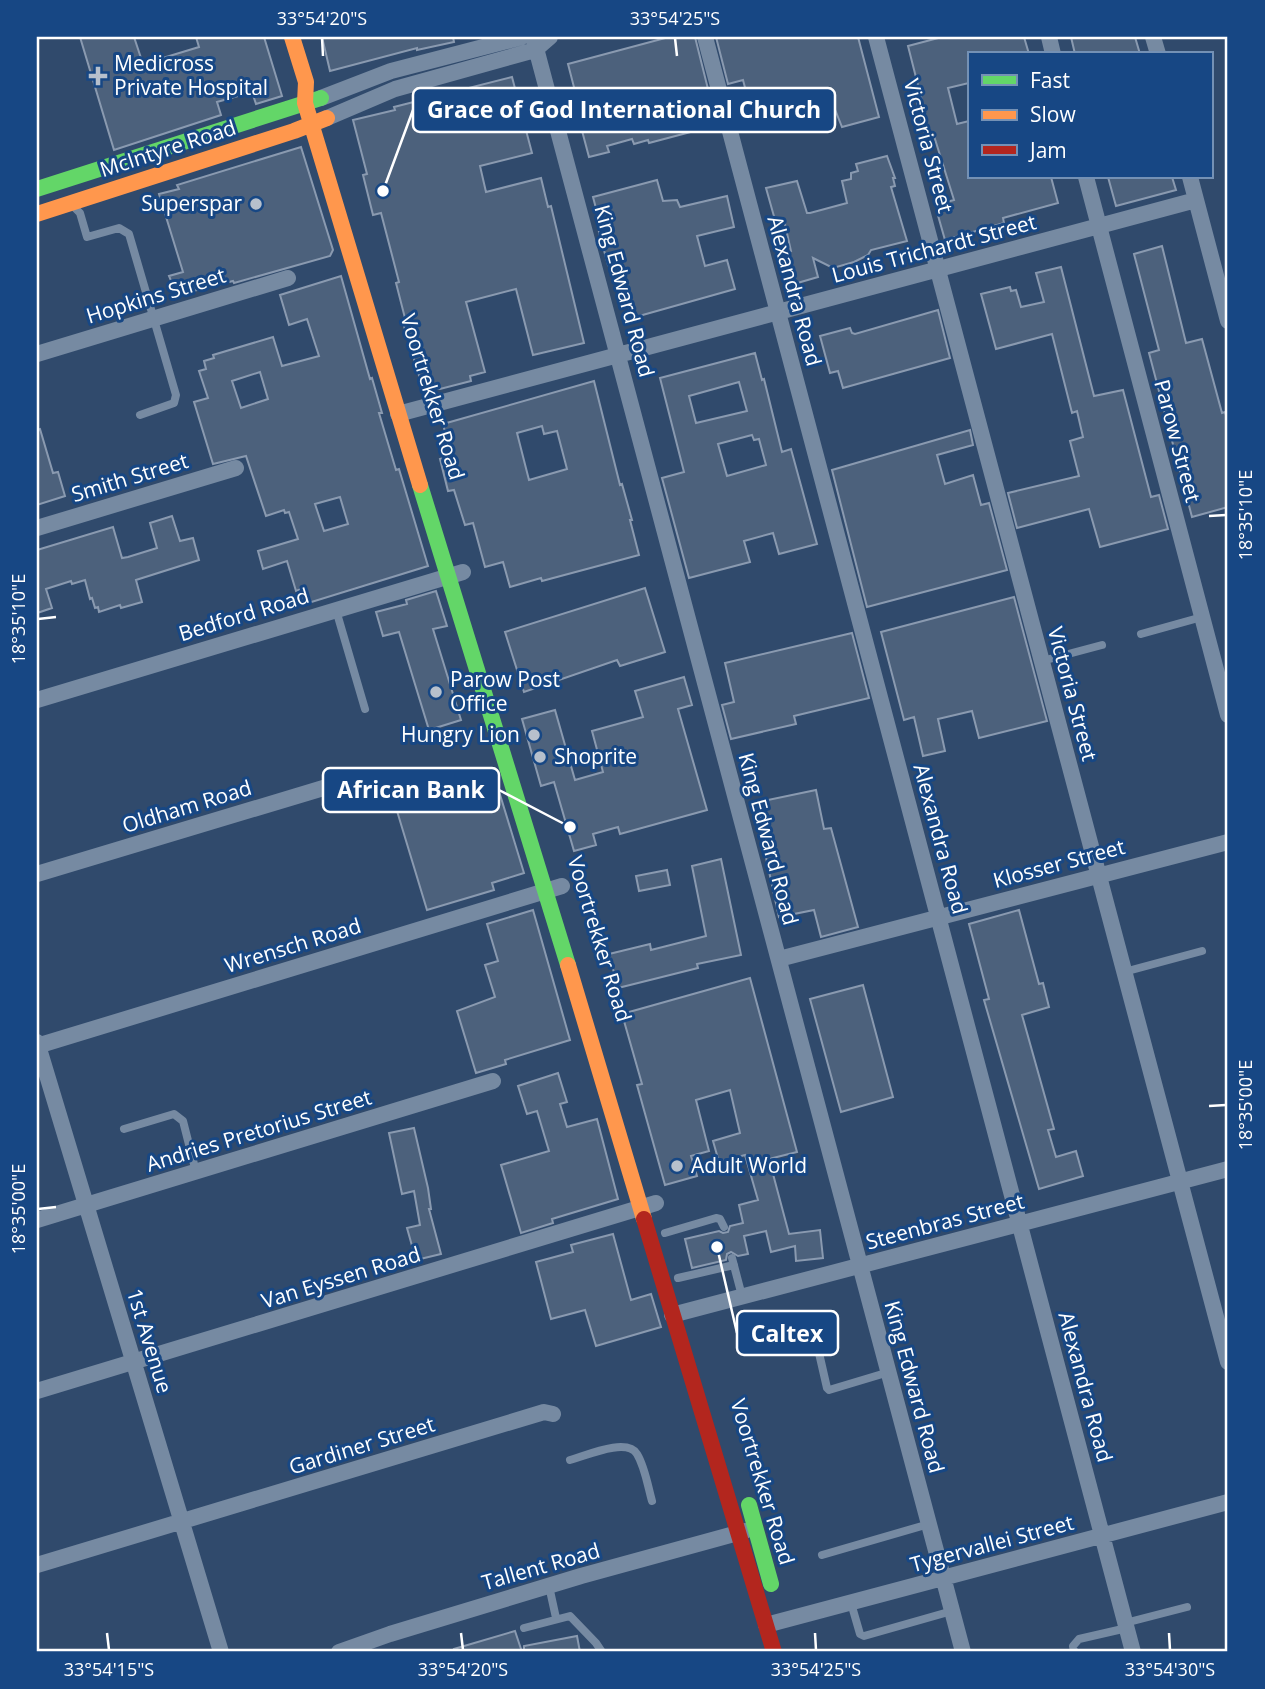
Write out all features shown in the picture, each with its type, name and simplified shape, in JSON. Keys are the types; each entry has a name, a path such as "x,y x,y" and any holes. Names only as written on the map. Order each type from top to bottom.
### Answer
{"main road":[{"name":"Voortrekker Road","path":"292,37 455,574 558,887 649,1200 740,1532 788,1642"},
{"name":"McIntyre Road","path":"40,195 313,100"},
{"name":"McIntyre Road","path":"37,214 65,200 319,121"},
{"name":"Voortrekker Road","path":"455,574 524,767"},
{"name":"Voortrekker Road","path":"649,1200 664,1233 678,1278 680,1313 717,1406"},
{"name":"Voortrekker Road","path":"742,1484 756,1527 775,1613 774,1652"}],"street":[{"path":"313,100 391,71 522,37"},
{"path":"319,121 395,89 550,37"},
{"name":"Alexandra Road","path":"705,37 1133,1652"},
{"name":"Victoria Street","path":"876,37 1228,1362"},
{"name":"King Edward Road","path":"535,43 963,1652"},
{"name":"Parow Street","path":"1086,178 1202,617 1221,665 1228,715"},
{"path":"1190,178 1228,321"},
{"name":"Louis Trichardt Street","path":"406,411 1196,200"},
{"name":"Hopkins Street","path":"37,354 288,278"},
{"name":"Smith Street","path":"37,528 236,468"},
{"name":"Bedford Road","path":"37,700 455,574"},
{"name":"Oldham Road","path":"37,874 330,786 340,787 346,794"},
{"name":"Klosser Street","path":"779,960 1228,842"},
{"name":"Wrensch Road","path":"37,1045 558,887"},
{"name":"1st Avenue","path":"37,1045 221,1652"},
{"name":"Andries Pretorius Street","path":"37,1220 493,1081"},
{"name":"Steenbras Street","path":"680,1313 1228,1169"},
{"name":"Van Eyssen Road","path":"37,1391 649,1200"},
{"name":"Gardiner Street","path":"37,1565 544,1412 553,1414"},
{"name":"Tygervallei Street","path":"775,1613 851,1603 1228,1502"},
{"name":"Tallent Road","path":"339,1652 376,1646 549,1586 756,1527"}],"lane":[{"path":"65,200 80,213 87,237 119,228 129,234 176,400 170,405 140,415"},
{"path":"336,610 365,709"},
{"path":"1140,635 1202,617"},
{"path":"1042,661 1102,645"},
{"path":"1125,972 1202,951"},
{"path":"124,1129 177,1115 183,1121 196,1172"},
{"path":"664,1233 713,1219 722,1223"},
{"path":"678,1278 733,1261 743,1296"},
{"path":"816,1340 829,1390 889,1372"},
{"path":"569,1460 622,1446 631,1448 638,1454 652,1501"},
{"path":"822,1555 929,1524"},
{"path":"549,1586 556,1618"},
{"path":"851,1603 860,1634 864,1636 952,1611"},
{"path":"1074,1652 1073,1646 1079,1639 1187,1608"},
{"path":"524,1628 566,1615 574,1618 602,1652"}],"building":[{"path":"80,37 134,37 143,64 199,47 196,37 264,37 282,96 256,104 252,92 217,102 221,115 114,150"},
{"path":"322,37 453,37 454,42 417,48 330,71"},
{"path":"669,37 695,37 717,125 649,143 648,140 634,144 632,139 607,146 609,152 589,157 568,64"},
{"path":"716,37 858,37 879,117 842,127 832,102 811,108 809,97 766,107 767,110 752,114 743,80 728,84"},
{"path":"942,37 1024,37 1028,52 968,52 968,83 948,88 957,124 968,121 968,178 1051,178 1058,203 1003,218 1004,223 945,240 937,212 941,211 939,204 954,200 934,136 930,137 928,129 924,131 917,103 922,101 908,46"},
{"path":"1071,37 1135,37 1139,52 1075,52"},
{"path":"512,77 532,153 480,166 486,192 541,178 548,207 551,206 584,343 533,355 516,289 466,302 485,372 470,376 471,381 440,389 425,386 421,382 403,323 406,322 396,283 399,282 381,213 373,215 363,175 367,174 353,120"},
{"path":"301,147 333,250 330,256 234,283 233,281 177,295 169,276 183,272 159,194 179,189 177,185"},
{"path":"887,156 895,178 895,186 891,187 907,241 871,250 868,255 854,262 833,268 813,258 818,277 794,284 786,266 783,266 780,254 791,251 784,220 776,222 766,188 797,181 807,213 810,213 847,203 842,181 851,179 851,173 858,171 856,164"},
{"path":"1108,178 1172,178 1176,190 1116,206"},
{"path":"657,180 663,201 677,200 680,207 727,196 734,227 697,236 705,266 727,260 735,289 632,318 617,262 608,265 593,197"},
{"path":"1162,246 1186,343 1202,339 1222,413 1225,412 1228,422 1228,507 1192,517 1149,353 1159,350 1134,254"},
{"path":"1061,267 1094,396 1123,390 1151,497 1159,495 1168,529 1100,547 1089,509 1017,528 1008,493 1079,476 1070,441 1083,437 1077,411 1072,413 1052,334 996,349 981,294 1010,287 1011,291 1016,290 1021,307 1044,302 1036,273"},
{"path":"341,276 396,470 399,469 428,566 305,604 301,589 296,591 287,561 263,569 258,551 298,539 289,512 285,513 284,510 266,516 246,456 213,464 194,402 208,398 199,371 206,369 204,361 214,358 213,355 273,337 282,366 319,356 307,319 289,325 280,295","holes":["260,372 268,399 241,408 232,381","340,497 348,524 324,531 315,504"]},
{"path":"938,310 950,358 843,388 838,371 830,373 820,336 850,328 855,334"},
{"path":"755,353 782,452 791,449 817,544 779,554 773,533 744,541 750,562 689,578 662,478 684,472 660,378","holes":["739,382 747,411 696,423 689,396","752,435 754,440 759,439 766,465 727,476 718,444"]},
{"path":"594,381 639,555 510,587 503,562 485,567 473,523 465,525 454,490 448,491 440,459 451,456 443,424","holes":["542,426 544,434 557,431 567,469 529,480 517,433"]},
{"path":"40,429 53,473 58,472 65,496 37,505 37,430"},
{"path":"970,430 973,445 937,455 945,484 973,475 981,505 989,503 1007,570 867,607 832,470"},
{"path":"172,516 180,541 193,538 199,560 136,580 142,602 99,612 92,598 90,599 85,580 72,584 71,581 46,589 52,608 37,613 37,550 113,527 122,558 128,557 157,548 150,523"},
{"path":"645,588 665,652 620,666 617,660 524,692 505,632"},
{"path":"436,591 447,626 433,629 461,720 429,730 399,632 383,636 376,612 407,604 406,600"},
{"path":"1014,597 1047,721 979,738 972,711 938,719 945,751 923,756 914,717 904,720 881,632"},
{"path":"852,633 869,698 794,716 796,724 731,739 722,705 734,702 725,663"},
{"path":"684,677 692,705 678,709 707,810 620,834 618,827 593,834 596,845 574,851 554,782 541,786 522,719 555,710 575,780 603,772 592,731 643,717 635,691"},
{"path":"498,788 524,873 492,883 494,890 427,910 397,811 464,791 466,798"},
{"path":"816,790 824,829 831,828 858,927 821,937 814,910 779,917 763,844 766,843 758,802"},
{"path":"721,859 741,955 697,964 698,968 618,988 609,954 650,944 651,950 706,936 692,866"},
{"path":"667,870 670,885 639,891 636,876"},
{"path":"533,910 570,1040 505,1060 506,1064 476,1073 457,1011 495,997 485,965 498,961 487,924"},
{"path":"1019,910 1039,984 1043,983 1049,1007 1022,1015 1054,1129 1048,1130 1056,1157 1076,1151 1083,1176 1039,1189 984,1000 989,999 969,924"},
{"path":"750,978 797,1152 769,1159 789,1234 820,1230 823,1258 796,1261 795,1246 771,1252 766,1231 744,1236 748,1254 738,1256 731,1252 727,1254 726,1260 692,1268 685,1239 719,1231 728,1232 730,1226 743,1223 739,1205 758,1200 745,1155 719,1162 713,1141 740,1133 730,1090 696,1100 709,1151 691,1156 697,1176 665,1185 637,1085 642,1084 622,1014"},
{"path":"863,985 893,1097 841,1112 810,999"},
{"path":"558,1073 567,1102 560,1104 567,1127 597,1119 618,1199 552,1219 553,1223 521,1233 501,1165 549,1151 537,1111 527,1114 518,1086"},
{"path":"414,1128 428,1188 429,1209 441,1254 416,1260 407,1228 420,1225 414,1191 402,1194 389,1133"},
{"path":"613,1234 631,1300 651,1294 661,1327 596,1346 585,1310 551,1319 536,1262 573,1252 571,1245"},
{"path":"515,1631 522,1652 455,1652 454,1649"},
{"path":"577,1636 580,1652 524,1652 524,1646"}],"traffic: fast":[{"path":"37,189 321,98"},
{"path":"420,485 568,965"},
{"path":"749,1505 771,1584"}],"traffic: slow":[{"path":"292,37 306,82 305,103 420,485"},
{"path":"37,214 327,118"},
{"path":"568,965 644,1219"}],"traffic: jam":[{"path":"644,1219 774,1652"}],"place":[{"name":"Medicross Private Hospital","path":"98,76"},
{"name":"Grace of God International Church","path":"383,191"},
{"name":"Superspar","path":"256,204"},
{"name":"Parow Post Office","path":"436,692"},
{"name":"Hungry Lion","path":"534,735"},
{"name":"Shoprite","path":"540,757"},
{"name":"African Bank","path":"570,827"},
{"name":"Adult World","path":"677,1166"},
{"name":"Caltex","path":"717,1247"}]}
